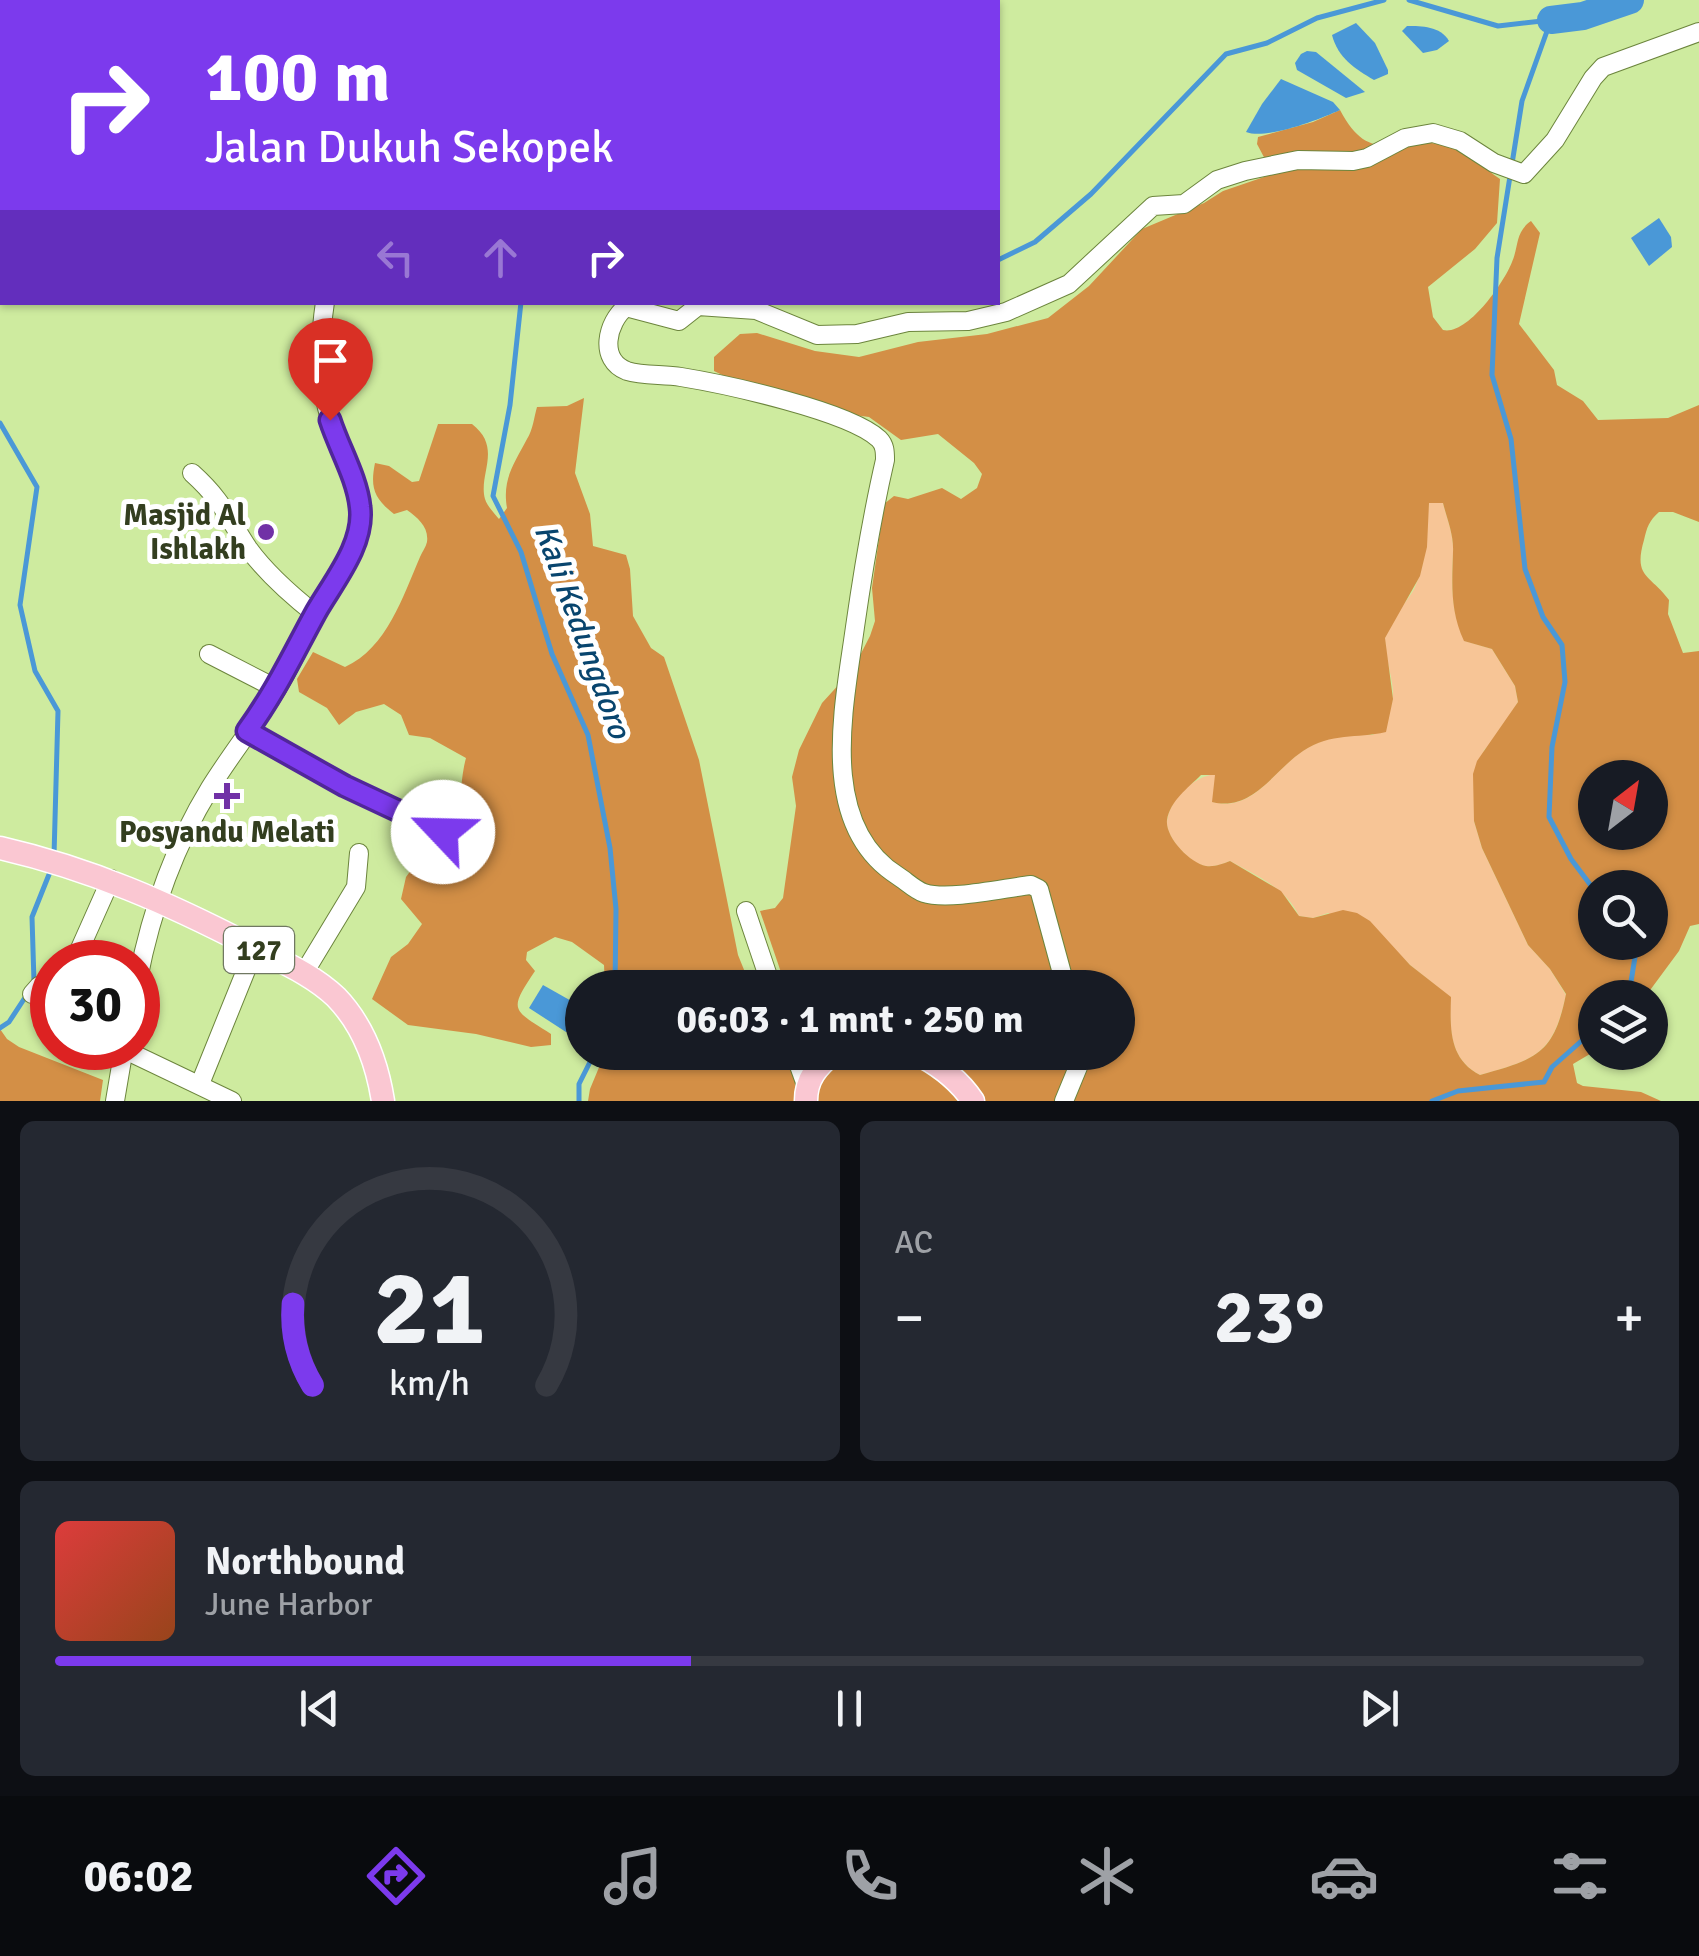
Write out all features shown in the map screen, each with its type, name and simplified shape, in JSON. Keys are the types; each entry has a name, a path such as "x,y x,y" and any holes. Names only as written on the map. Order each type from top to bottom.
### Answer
{"main road":[{"name":"127","path":"0,848 111,879 322,984 355,1022 373,1056 383,1101"},
{"path":"806,1093 816,1070"},
{"path":"942,1070 973,1101"}],"street":[{"path":"1061,970 1040,889 1031,885 925,894 867,852 848,807 842,779 843,710 870,526 885,460 880,440 855,424 758,392 625,370 610,356 608,338 615,316 626,308 678,321 698,306 756,310 817,335 857,334 908,322 968,321 1006,312 1068,284 1153,206 1184,204 1217,180 1245,171 1298,160 1353,161 1405,138 1432,133 1474,147 1494,163 1524,174 1556,140 1604,66 1699,32"},
{"path":"148,940 158,900 186,832 277,689 344,565 360,527 361,510 325,400 320,358 325,305"},
{"path":"192,473 223,504 250,550 315,614"},
{"path":"209,654 277,689"},
{"path":"247,731 345,786 443,832"},
{"path":"304,973 356,887 358,853"},
{"path":"84,940 111,879"},
{"path":"746,911 766,970"},
{"path":"200,1084 256,948"},
{"path":"160,1065 232,1101"},
{"path":"115,1101 120,1070"},
{"path":"1064,1101 1077,1070"}],"shaded area":[{"path":"1340,110 1363,139 1374,144 1429,143 1454,148 1468,156 1500,179 1497,223 1475,249 1428,287 1433,317 1443,330 1463,325 1484,306 1508,271 1520,235 1531,221 1540,233 1519,324 1554,370 1557,385 1583,401 1598,420 1668,418 1699,405 1699,522 1673,512 1659,512 1647,528 1641,562 1645,574 1669,600 1668,614 1683,653 1699,651 1699,924 1690,926 1679,951 1658,980 1578,980 1578,1061 1573,1064 1577,1083 1583,1086 1641,1092 1661,1101 588,1101 598,1070 792,1070 801,1079 826,1074 823,1070 1135,1070 1135,970 780,970 760,911 775,908 783,898 796,806 792,777 799,750 822,703 853,669 875,621 872,588 884,504 894,496 908,499 942,488 961,499 977,488 982,474 938,434 901,440 869,417 832,412 747,387 714,371 714,357 740,334 757,333 815,351 859,357 918,342 987,334 1048,318 1089,286 1142,229 1223,191 1273,174 1257,144 1258,137","holes":["1429,503 1443,503 1453,546 1452,586 1459,630 1464,641 1492,649 1515,686 1518,702 1477,761 1473,774 1474,821 1482,848 1528,945 1566,994 1556,1030 1540,1051 1516,1064 1480,1075 1457,1052 1451,997 1410,965 1370,921 1343,910 1313,918 1299,916 1281,891 1230,861 1209,866 1193,860 1174,841 1167,827 1172,807 1201,775 1215,775 1212,802 1239,801 1314,745 1334,738 1386,732 1393,699 1385,638 1420,576 1427,547"]},
{"path":"584,398 575,473 590,514 593,546 626,555 633,616 651,648 664,657 699,760 744,970 604,970 604,965 572,942 555,937 527,952 526,960 535,971 521,994 518,1008 551,1034 551,1045 531,1047 476,1034 408,1025 372,999 391,957 408,944 422,924 401,899 406,877 414,866 444,851 452,839 466,758 430,738 409,735 401,715 384,704 356,712 339,725 327,708 299,692 297,679 313,652 345,667 372,647 392,620 426,544 426,532 419,520 407,510 394,514 378,497 373,479 375,463 389,466 412,482 419,481 438,424 472,424 486,442 485,499 499,519 507,508 510,472 531,432 537,407 567,406"},
{"path":"1429,502 1443,503 1450,527 1454,608 1460,630 1465,641 1492,649 1515,686 1518,702 1484,750 1474,821 1482,848 1528,945 1566,995 1555,1030 1540,1051 1516,1064 1480,1075 1462,1061 1453,1042 1450,997 1388,943 1328,913 1313,918 1299,916 1278,890 1230,861 1211,866 1199,864 1177,846 1167,827 1173,804 1199,779 1216,774 1213,802 1240,801 1263,787 1312,745 1338,737 1373,735 1393,700 1386,634 1419,577"},
{"path":"0,1029 7,1039 30,1051 30,1070 78,1070 103,1080 100,1101 0,1101"}],"water":[{"path":"1356,23 1375,43 1388,74 1374,80 1338,50 1332,35"},
{"path":"1407,26 1436,30 1449,41 1437,50 1423,53 1402,31"},
{"path":"1307,51 1316,52 1365,92 1346,98 1297,70 1295,63"},
{"path":"1281,79 1333,102 1340,110 1279,131 1246,132"},
{"path":"1659,218 1671,237 1672,247 1649,266 1631,238"},
{"path":"543,985 565,997 565,1031 529,1008"}],"waterway":[{"name":"Kali Kedungdoro","path":"1000,259 1035,242 1091,194 1226,54 1267,43 1317,18 1384,0"},
{"path":"1409,0 1498,26 1551,20 1522,101 1497,258 1492,375 1511,439 1525,569 1543,617 1562,645 1565,682 1552,747 1549,817 1579,870"},
{"name":"Kali Kedungdoro","path":"1551,20 1583,16 1630,0"},
{"name":"Kali Kedungdoro","path":"521,305 510,405 493,496 521,552 552,654 588,735 610,848 616,909 615,970"},
{"path":"0,423 37,487 20,605 35,671 58,711 54,856"},
{"path":"33,940 32,917 52,867"},
{"path":"1631,980 1635,960"},
{"path":"0,1028 9,1022 26,996"},
{"path":"1432,1101 1458,1091 1544,1082 1552,1067 1578,1044"},
{"name":"Kali Kedungdoro","path":"579,1101 579,1084 586,1070"}],"place":[{"name":"Masjid Al Ishlakh","path":"266,532"},
{"name":"Posyandu Melati","path":"227,796"}],"route":[{"path":"330,420 356,491 360,527 295,658 247,731 345,786 443,832"}]}
